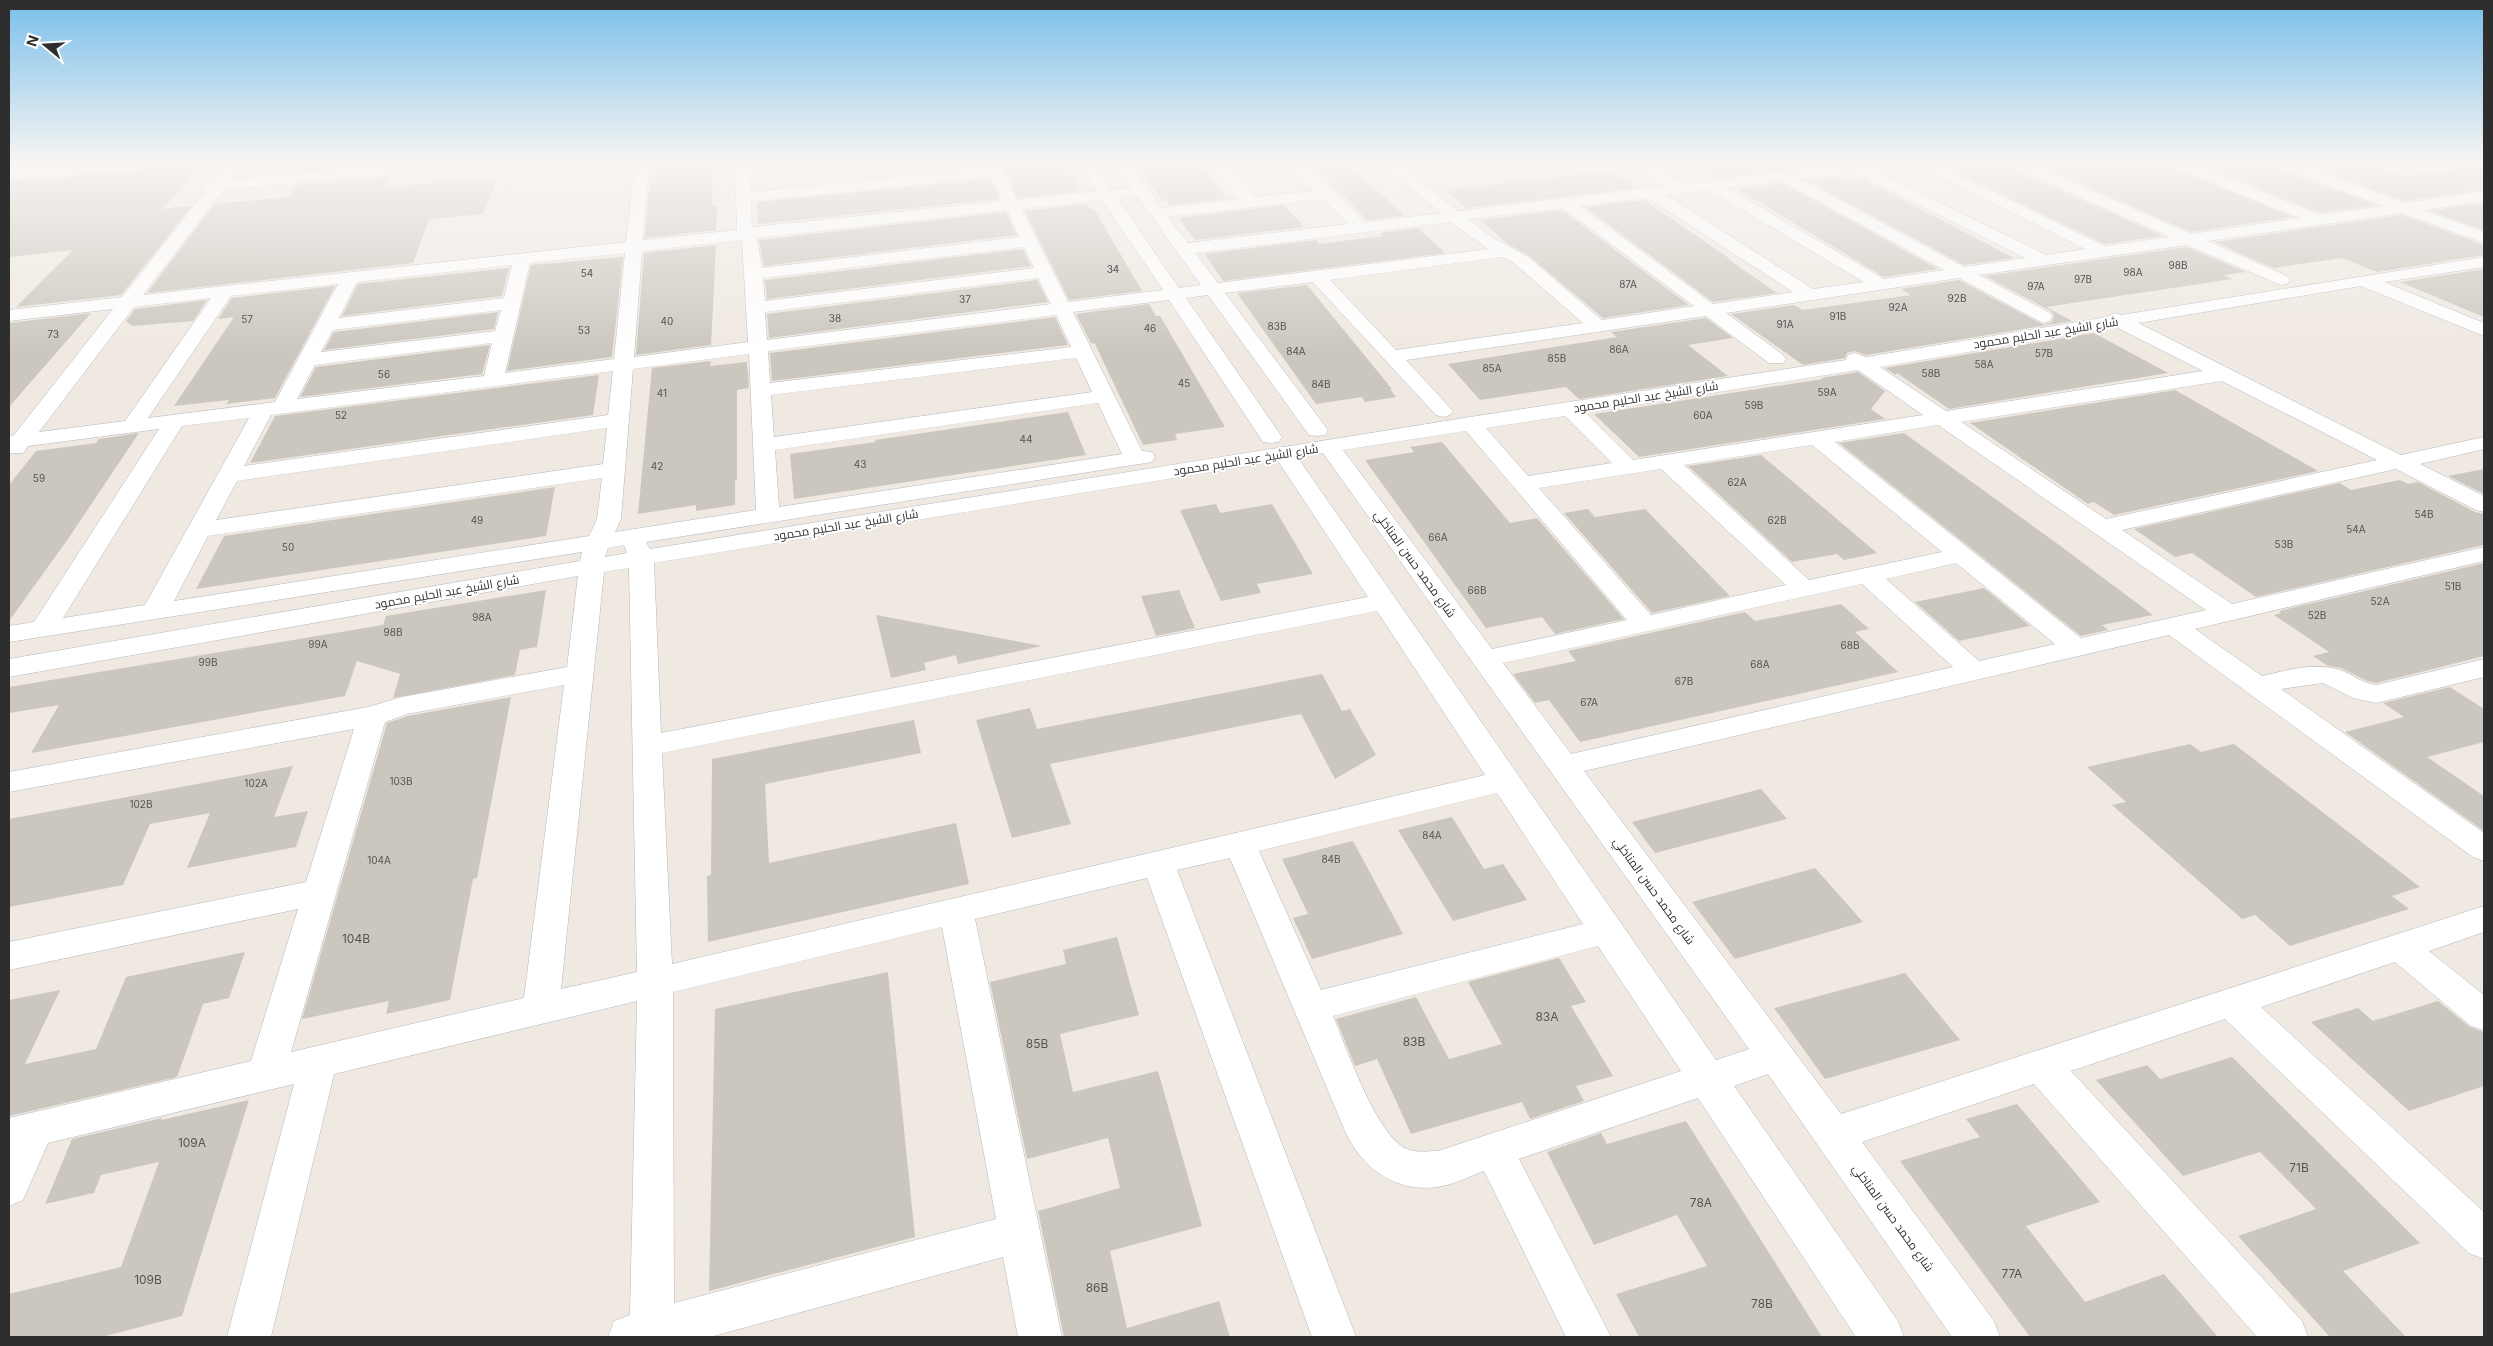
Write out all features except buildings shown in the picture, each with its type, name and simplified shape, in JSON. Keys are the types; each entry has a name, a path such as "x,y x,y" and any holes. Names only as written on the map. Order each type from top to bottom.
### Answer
{"street":[{"path":"9,456 15,441 186,227"},
{"path":"541,1008 580,673 599,543 614,470 636,227"},
{"path":"744,227 748,234 754,274 768,516"},
{"path":"9,315 816,227"},
{"path":"1022,227 1135,458"},
{"path":"1128,227 1882,1337"},
{"name":"شارع محمد حسن المناخلي","path":"1167,227 1832,1134 1978,1337"},
{"path":"1184,250 1370,227"},
{"path":"1468,227 1486,241 1521,260 1598,326"},
{"path":"1598,227 1776,359"},
{"path":"1704,227 1810,295"},
{"path":"1783,227 1881,284"},
{"path":"1872,227 2043,317"},
{"path":"1974,227 2044,260"},
{"path":"2052,227 2103,252"},
{"path":"2161,227 2281,280"},
{"path":"1392,356 2272,227"},
{"path":"2454,227 2484,238"},
{"path":"754,274 1029,241"},
{"name":"شارع الشيخ عبد الحليم محمود","path":"1323,438 1443,410 2484,248"},
{"path":"15,441 1506,252"},
{"path":"493,380 522,259"},
{"name":"شارع الشيخ عبد الحليم محمود","path":"9,634 599,543 636,548 1323,438 1470,423 1861,364 2364,280 2484,262"},
{"path":"2342,270 2484,330"},
{"path":"756,308 1045,272"},
{"path":"1317,276 1443,410"},
{"path":"155,611 229,475 307,360 350,278"},
{"path":"132,426 224,291"},
{"path":"326,325 511,303"},
{"path":"2094,309 2484,504"},
{"path":"307,360 503,336"},
{"path":"1839,349 2228,613"},
{"path":"760,390 1084,351"},
{"path":"1522,484 2225,374"},
{"path":"764,445 1106,396"},
{"path":"1569,408 1628,467"},
{"path":"229,475 618,420"},
{"path":"43,629 175,421"},
{"path":"1470,423 1645,624"},
{"path":"1817,438 2076,648"},
{"path":"2103,527 2484,443"},
{"name":"شارع الشيخ عبد الحليم محمود","path":"636,548 768,516 1135,458 1277,445"},
{"path":"1666,461 1804,589"},
{"path":"199,530 614,470"},
{"path":"599,543 636,548 647,746 655,982 641,1334 1020,1233"},
{"name":"شارع الشيخ عبد الحليم محمود","path":"9,668 599,543"},
{"path":"1563,766 2484,554"},
{"path":"1484,659 1961,555"},
{"path":"1867,575 1972,672"},
{"path":"647,746 1384,602"},
{"path":"2173,625 2484,849"},
{"path":"2257,686 2321,675 2332,677 2361,692 2376,694 2484,668"},
{"path":"9,782 372,716 402,706 580,673"},
{"path":"266,1074 372,716"},
{"path":"9,1187 21,1132 1504,781"},
{"path":"1240,843 1364,1131 1373,1146 1386,1158 1402,1166 1420,1170 1438,1169 1775,1056"},
{"path":"1158,862 1334,1337"},
{"path":"9,956 320,892"},
{"path":"956,910 1040,1337"},
{"path":"1832,1134 2484,919"},
{"path":"1312,1007 1606,932"},
{"path":"2400,947 2484,1015"},
{"path":"2232,1003 2484,1239"},
{"path":"249,1337 318,1062"},
{"path":"2041,1065 2286,1337"},
{"path":"1494,1150 1588,1337"}]}
